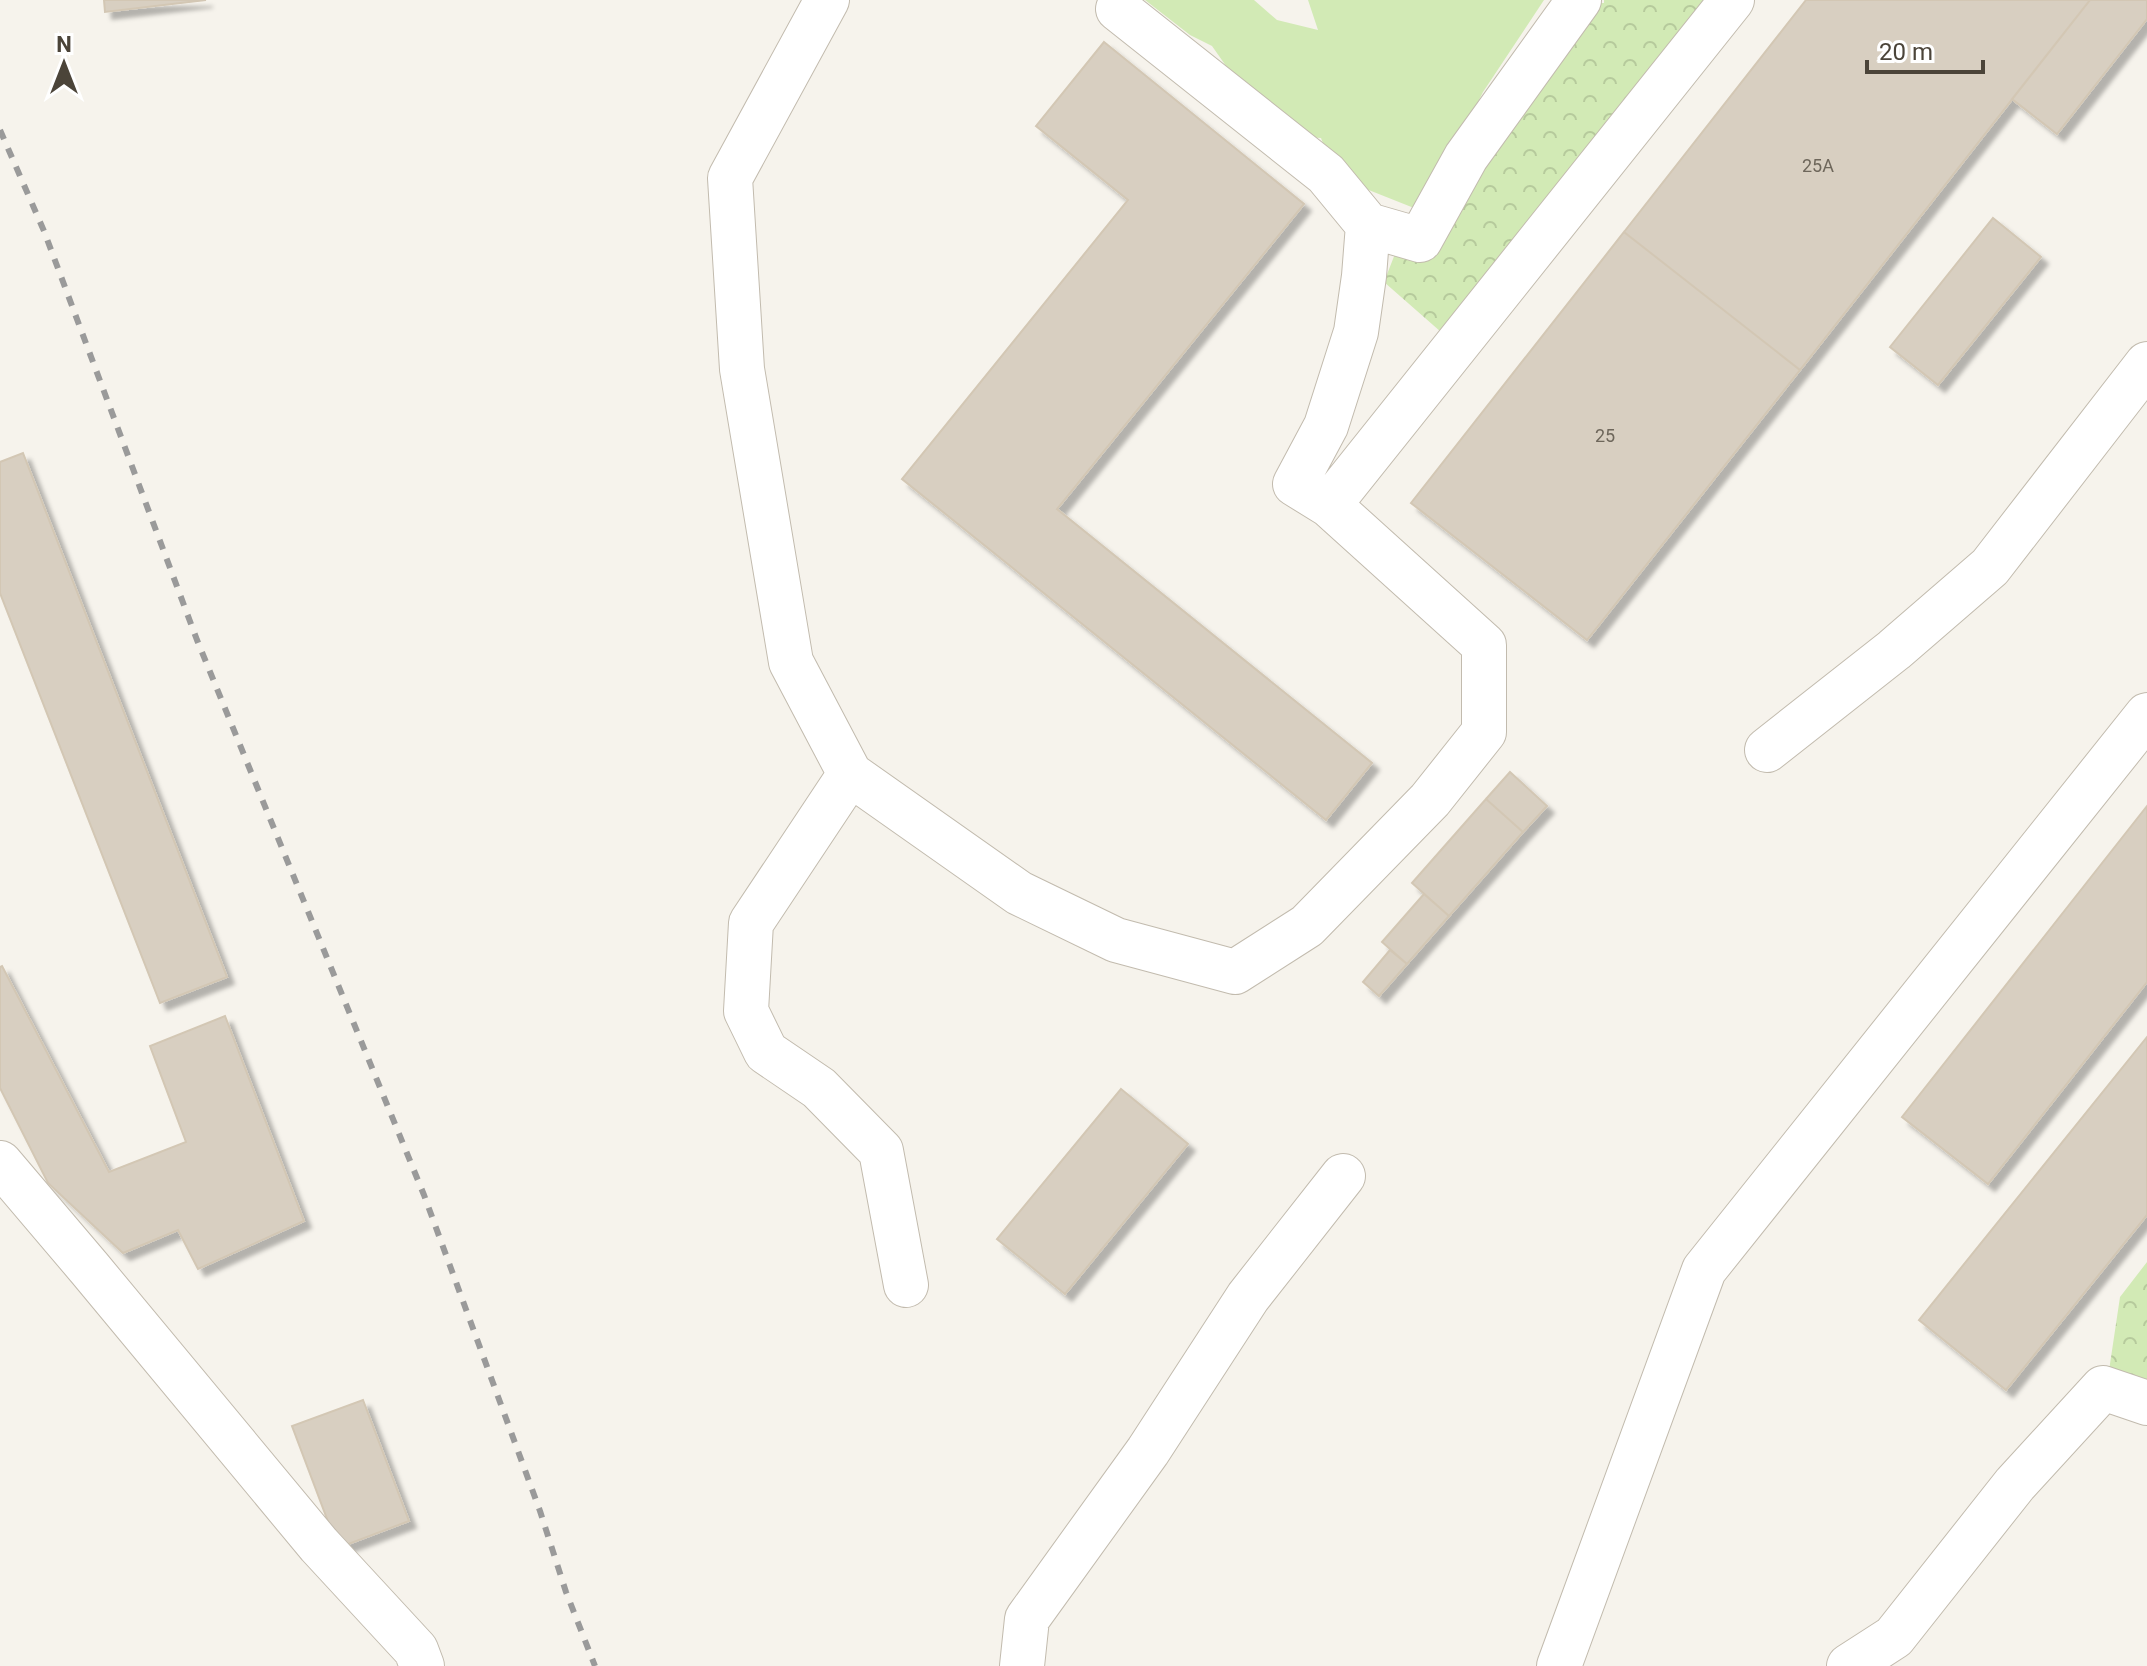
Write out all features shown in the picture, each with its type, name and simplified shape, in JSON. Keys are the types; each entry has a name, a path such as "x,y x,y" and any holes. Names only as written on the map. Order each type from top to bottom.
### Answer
{"lane":[{"path":"827,0 730,178 742,369 791,662 850,774 1019,893 1116,940 1235,972 1307,926 1430,800 1484,732 1484,645 1329,505 1295,484 1326,426 1356,332 1368,225"},
{"path":"1118,9 1326,174 1368,225 1420,240 1466,157 1579,0"},
{"path":"1329,505 1732,0"},
{"path":"1767,750 1894,650 1990,567 2147,364"},
{"path":"1559,1666 1704,1270 2147,715"},
{"path":"850,774 751,923 746,1011 766,1052 819,1088 881,1151 906,1285"},
{"path":"0,1163 319,1545 416,1650 422,1666"},
{"path":"1022,1666 1027,1619 1148,1451 1248,1297 1343,1176"},
{"path":"1849,1666 1894,1637 2015,1484 2103,1388 2147,1403"}],"green space":[{"path":"1145,0 1254,0 1277,20 1318,30 1308,0 1544,0 1483,92 1432,194 1419,210 1336,177 1321,138 1286,136 1238,83 1212,46 1190,35"},
{"path":"1604,0 1729,0 1441,332 1384,282 1402,236 1572,3 1604,3"},
{"path":"2147,1262 2147,1383 2107,1384 2120,1297"}],"building":[{"path":"104,0 206,0 105,12"},
{"path":"1806,0 2090,0 1800,370 1624,232"},
{"path":"2090,0 2147,0 2147,19 2057,134 2012,99"},
{"path":"1104,42 1304,204 1057,509 1372,763 1326,820 902,479 1128,200 1036,126"},
{"path":"1993,218 2041,257 1938,385 1890,347"},
{"path":"1624,232 1800,370 1587,640 1411,503"},
{"path":"23,453 227,977 160,1003 0,593 0,462"},
{"path":"1510,772 1547,806 1523,832 1486,799"},
{"path":"1486,799 1523,832 1449,916 1412,883"},
{"path":"2147,806 2147,982 1988,1184 1902,1117"},
{"path":"1424,894 1449,916 1407,964 1382,942"},
{"path":"1390,950 1407,964 1379,996 1363,982"},
{"path":"2,966 109,1172 186,1142 150,1046 225,1016 304,1221 198,1269 178,1230 123,1253 48,1183 0,1088"},
{"path":"2147,1037 2147,1215 2006,1390 1919,1320"},
{"path":"1121,1089 1188,1144 1065,1294 997,1239"},
{"path":"363,1400 409,1521 338,1548 292,1426"}],"railway":[{"path":"0,130 44,231 197,640 424,1195 595,1666"}]}
